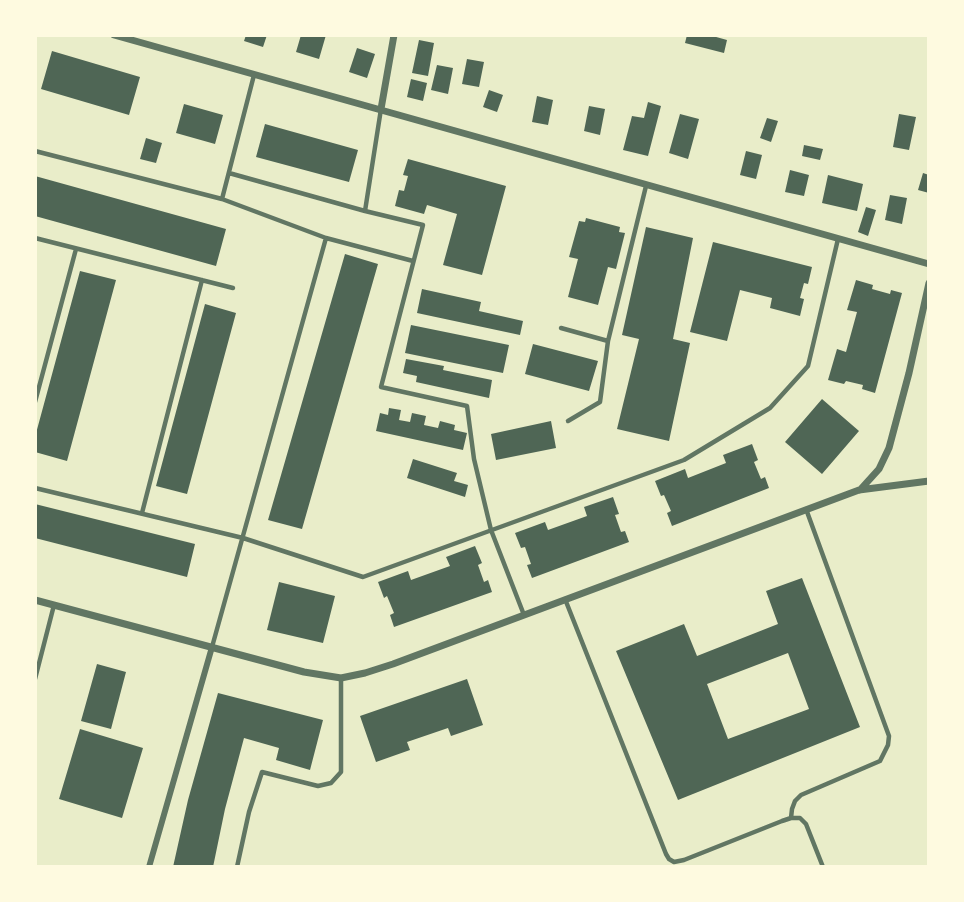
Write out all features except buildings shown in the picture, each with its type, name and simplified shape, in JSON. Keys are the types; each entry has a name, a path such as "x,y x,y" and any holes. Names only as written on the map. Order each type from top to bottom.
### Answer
{"street":[{"path":"114,35 929,264"},
{"path":"381,109 394,35"},
{"path":"859,490 879,469 889,449 929,283"},
{"path":"35,600 304,672 341,678 393,664 859,490 929,481"},
{"path":"149,867 212,647"}],"lane":[{"path":"222,199 254,74"},
{"path":"365,211 381,109"},
{"path":"35,151 222,199 326,238 413,261"},
{"path":"229,173 423,225 381,387 467,405 474,459 491,530 524,615"},
{"path":"568,421 600,402 608,341 646,186"},
{"path":"35,238 233,288"},
{"path":"212,647 326,238"},
{"path":"35,488 243,538 363,577 684,460 770,408 808,366 838,239"},
{"path":"35,401 76,249"},
{"path":"142,513 202,280"},
{"path":"561,328 608,341"},
{"path":"791,818 795,801 801,795 880,761 888,745 889,736 806,509"},
{"path":"565,599 669,859 674,862 684,860 791,818 800,818 806,824 823,867"},
{"path":"35,679 54,605"},
{"path":"237,867 249,812 262,772 318,786 331,783 341,772 341,678"}]}
